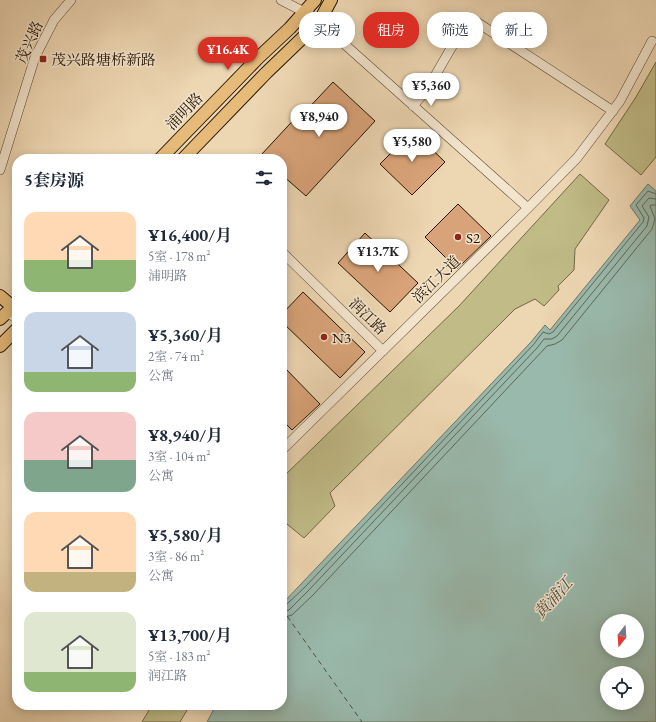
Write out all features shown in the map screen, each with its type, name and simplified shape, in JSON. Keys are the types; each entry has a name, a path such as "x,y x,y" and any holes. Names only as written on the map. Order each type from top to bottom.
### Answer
{"main road":[{"name":"浦明路","path":"313,12 315,0"},
{"name":"浦明路","path":"318,12 331,0"},
{"name":"浦明路","path":"165,154 258,58 299,27"},
{"name":"浦明路","path":"189,154 266,73 299,33"},
{"path":"0,296 9,310"},
{"path":"0,346 12,333"}],"street":[{"name":"茂兴路","path":"0,170 35,57 54,20 72,0"},
{"path":"281,0 303,12"},
{"path":"413,106 428,88 469,17 613,111"},
{"name":"滨江大道","path":"287,445 578,158 620,101 652,41"},
{"path":"347,48 528,208"},
{"name":"润江路","path":"287,257 383,351"}],"shaded area":[{"path":"656,62 656,157 641,175 605,144 636,97"},
{"path":"580,174 609,200 575,249 574,270 558,286 559,290 544,306 535,299 515,309 330,493 335,506 304,538 287,524 287,473 459,306"},
{"path":"149,710 187,710 180,722 142,722"}],"water":[{"name":"黄浦江","path":"648,184 656,191 656,722 207,722 213,710 287,710 287,599 531,342 545,325 550,330 640,220 630,206"}],"building":[{"path":"333,82 375,121 306,196 287,179 287,154 262,154 300,113 302,115"},
{"path":"413,131 445,162 412,195 380,164"},
{"name":"S2","path":"458,204 491,236 457,269 425,237"},
{"path":"365,233 418,283 390,312 338,263"},
{"name":"N3","path":"303,292 365,352 340,378 287,327 287,309"},
{"path":"287,370 320,404 292,430 287,425"}],"ferry route":[{"path":"287,616 362,722"}],"place":[{"name":"茂兴路塘桥新路","path":"43,59"},
{"name":"S2","path":"458,237"},
{"name":"N3","path":"324,337"}]}
